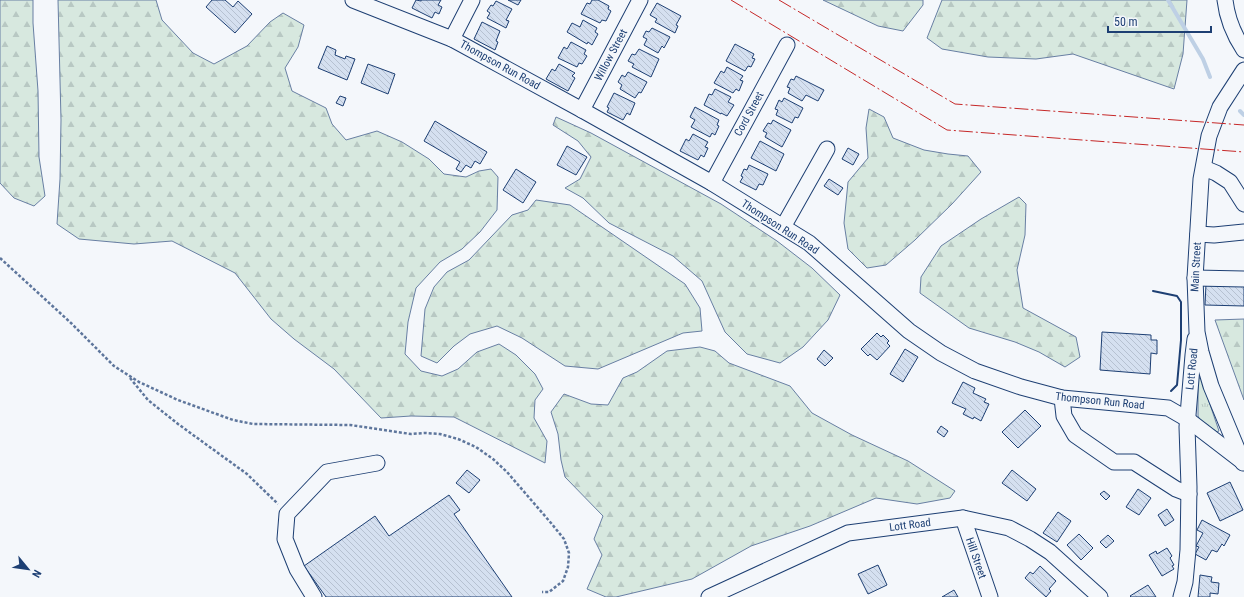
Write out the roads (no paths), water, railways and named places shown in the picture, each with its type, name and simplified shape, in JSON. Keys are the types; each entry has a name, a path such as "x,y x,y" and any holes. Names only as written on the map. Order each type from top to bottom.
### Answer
{"street":[{"name":"Thompson Run Road","path":"353,0 452,39 712,183 809,243 909,331 941,353 975,370 1021,387 1062,398 1168,408 1187,419 1243,464"},
{"path":"452,39 472,0"},
{"name":"Willow Street","path":"582,110 640,0"},
{"path":"1225,0 1227,15 1244,50"},
{"name":"Cord Street","path":"712,183 787,45"},
{"name":"Main Street","path":"1243,464 1211,386 1197,332 1195,278 1202,179 1209,136 1220,107 1244,70"},
{"path":"783,227 827,149"},
{"path":"1204,168 1216,173 1230,182 1244,204"},
{"path":"1198,234 1214,235 1244,232"},
{"path":"1195,278 1244,279"},
{"name":"Lott Road","path":"1181,597 1185,582 1188,550 1189,494 1187,419 1192,355 1197,332"},
{"path":"1062,398 1064,416 1075,435 1114,462 1134,462 1176,490 1189,494"},
{"path":"314,597 297,569 285,539 287,514 327,472 377,463"},
{"name":"Lott Road","path":"709,597 848,533 963,518 1009,528 1030,539 1050,552 1100,597"},
{"name":"Hill Street","path":"963,518 990,597"}],"waterway":[{"path":"1168,0 1203,59 1210,77"},
{"path":"1240,111 1244,115"}]}
